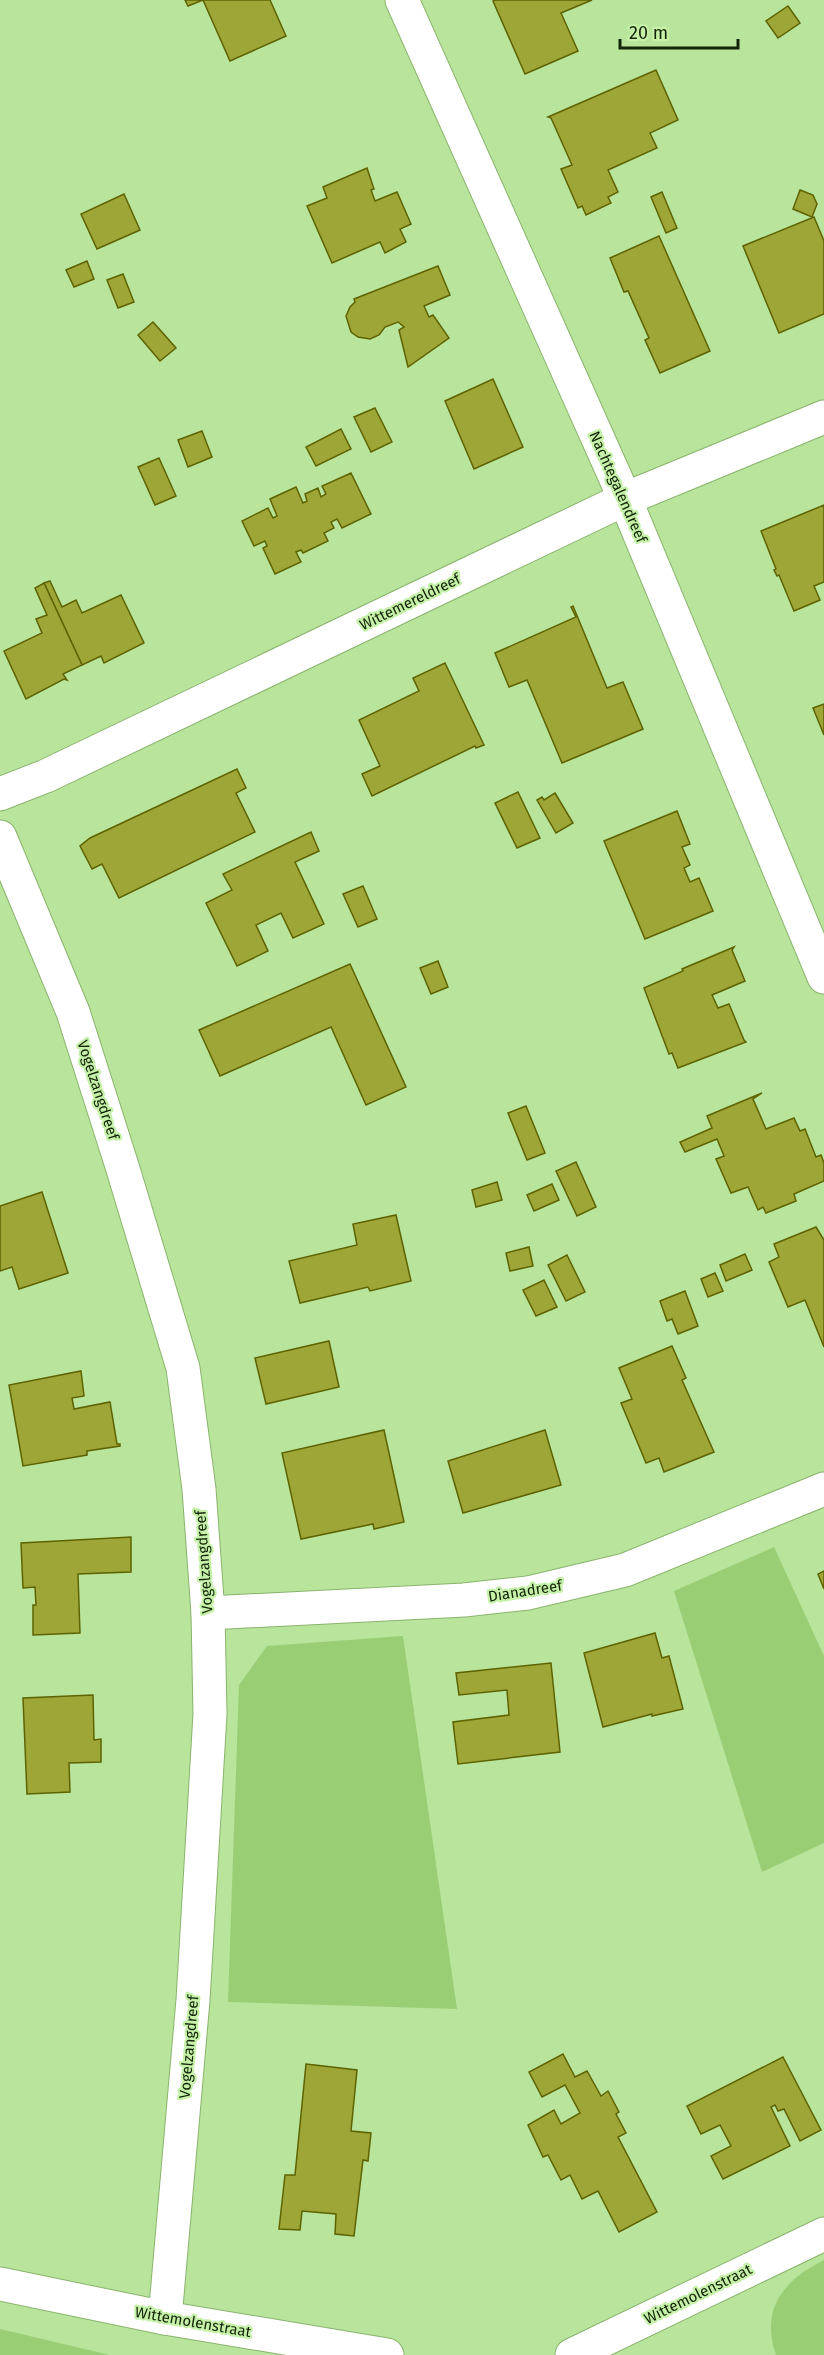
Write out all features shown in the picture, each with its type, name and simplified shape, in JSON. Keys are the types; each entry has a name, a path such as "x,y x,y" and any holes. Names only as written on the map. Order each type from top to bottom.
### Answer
{"street":[{"name":"Nachtegalendreef","path":"402,0 625,499 824,977"},
{"name":"Wittemereldreef","path":"0,794 46,776 625,499 824,417"},
{"name":"Vogelzangdreef","path":"0,837 73,1012 108,1121 183,1368 199,1490 208,1613 210,1714 198,1927 165,2318"},
{"name":"Dianadreef","path":"208,1613 464,1600 528,1593 625,1570 824,1489"},
{"name":"Wittemolenstraat","path":"572,2355 824,2234"},
{"name":"Wittemolenstraat","path":"0,2284 165,2318 387,2355"}],"green space":[{"path":"774,1547 824,1656 824,1843 762,1872 674,1591"},
{"path":"403,1636 457,2009 228,2002 239,1685 267,1646"},
{"path":"824,2260 824,2355 776,2355 771,2323 779,2297 797,2277"},
{"path":"0,2329 110,2355 0,2355"}],"building":[{"path":"185,0 203,0 188,6"},
{"path":"203,0 270,0 286,36 230,61"},
{"path":"592,0 561,13 578,51 525,74 493,1"},
{"path":"788,6 800,23 778,38 766,21"},
{"path":"656,70 678,120 650,133 657,148 608,170 618,192 608,197 611,203 586,215 582,206 578,208 561,169 572,165 551,118 548,117"},
{"path":"367,168 374,189 371,190 375,201 397,192 411,224 400,229 406,242 385,253 380,242 332,263 307,206 327,198 323,187"},
{"path":"800,190 813,195 817,204 812,217 793,209"},
{"path":"662,192 677,228 666,233 651,197"},
{"path":"124,194 140,230 97,249 81,214"},
{"path":"814,217 824,241 824,314 779,333 743,246"},
{"path":"659,236 710,351 660,373 645,340 649,338 628,291 624,292 610,258"},
{"path":"87,261 94,279 74,287 66,270"},
{"path":"438,266 450,295 424,306 429,317 433,315 449,338 408,367 399,330 404,327 398,322 385,327 379,335 370,339 358,337 351,332 346,316 355,302 354,299"},
{"path":"123,274 134,302 118,308 107,280"},
{"path":"153,322 176,348 160,361 138,335"},
{"path":"493,379 523,447 474,469 445,401"},
{"path":"375,408 392,442 371,452 354,417"},
{"path":"341,429 351,449 316,466 306,447"},
{"path":"202,431 212,457 188,467 178,440"},
{"path":"159,458 176,496 155,505 138,467"},
{"path":"351,473 371,514 342,528 337,519 331,522 334,528 324,533 328,541 303,553 301,550 296,552 301,562 275,574 263,548 267,546 265,541 254,546 242,521 268,508 273,518 277,516 270,499 296,487 303,503 307,501 305,494 318,488 321,497 326,494 322,486"},
{"path":"824,505 824,582 814,586 820,600 794,611 779,575 777,576 774,570 776,569 761,531"},
{"path":"50,581 62,607 76,600 82,613 121,595 144,643 104,663 101,656 82,665 44,583"},
{"path":"44,583 82,665 63,674 67,680 64,679 26,699 4,651 42,633 36,619 47,615 35,588"},
{"path":"573,606 607,688 623,682 643,729 562,763 527,680 509,687 495,653 576,617 571,607"},
{"path":"445,663 484,745 476,748 475,746 372,796 362,774 380,766 359,720 419,691 413,678"},
{"path":"824,704 824,735 813,708"},
{"path":"237,769 246,788 236,793 255,832 119,898 102,864 92,869 80,846 90,838"},
{"path":"518,792 540,838 517,848 495,803"},
{"path":"555,793 573,823 556,833 537,800 542,797 544,800"},
{"path":"677,811 690,844 682,847 690,865 684,868 690,882 699,878 713,911 645,939 604,841"},
{"path":"311,832 319,851 295,862 324,924 293,938 281,913 256,925 268,951 237,966 206,903 232,890 223,874"},
{"path":"363,886 377,919 358,927 343,894"},
{"path":"734,947 732,950 745,981 712,995 718,1008 729,1004 746,1042 678,1068 672,1053 669,1054 644,988"},
{"path":"438,961 448,987 431,994 420,968"},
{"path":"350,964 406,1087 366,1105 331,1027 220,1076 199,1030"},
{"path":"762,1093 753,1099 766,1129 794,1118 800,1131 805,1129 816,1157 821,1155 824,1163 824,1181 794,1194 796,1201 766,1213 763,1207 758,1210 748,1187 731,1193 716,1159 724,1156 717,1139 685,1152 680,1142 712,1128 707,1116"},
{"path":"526,1106 545,1153 527,1160 508,1113"},
{"path":"576,1162 596,1207 577,1216 556,1171"},
{"path":"497,1182 502,1200 476,1207 472,1190"},
{"path":"552,1184 559,1200 534,1211 527,1195"},
{"path":"42,1192 68,1273 19,1289 12,1267 0,1271 0,1206"},
{"path":"396,1215 411,1281 370,1291 368,1287 300,1303 289,1261 357,1245 353,1224"},
{"path":"816,1227 824,1240 824,1347 805,1300 788,1307 769,1262 779,1257 774,1244"},
{"path":"529,1247 533,1266 510,1271 506,1253"},
{"path":"745,1254 752,1270 726,1281 720,1265"},
{"path":"567,1255 585,1292 566,1301 548,1265"},
{"path":"715,1273 723,1291 708,1297 701,1279"},
{"path":"544,1280 557,1307 536,1316 523,1290"},
{"path":"685,1291 698,1326 678,1334 672,1319 667,1321 660,1301"},
{"path":"329,1341 339,1387 266,1404 255,1358"},
{"path":"672,1346 686,1378 682,1380 714,1452 664,1472 659,1458 646,1463 621,1403 632,1399 619,1368"},
{"path":"81,1371 84,1396 72,1398 74,1409 110,1402 117,1444 120,1446 87,1451 87,1455 23,1466 9,1385"},
{"path":"384,1430 404,1522 374,1529 373,1524 301,1539 282,1453"},
{"path":"545,1430 561,1485 463,1513 448,1461"},
{"path":"131,1537 131,1572 78,1574 80,1633 33,1635 35,1587 23,1588 21,1543"},
{"path":"824,1571 824,1589 818,1574"},
{"path":"655,1633 662,1658 669,1656 683,1709 652,1716 652,1714 603,1727 584,1653"},
{"path":"551,1663 560,1752 458,1764 453,1722 509,1715 507,1690 459,1695 456,1673"},
{"path":"93,1695 94,1740 101,1739 101,1762 69,1763 70,1792 27,1794 23,1698"},
{"path":"563,2054 575,2077 587,2071 601,2096 608,2091 619,2112 616,2114 626,2133 618,2137 657,2212 619,2232 598,2191 582,2199 570,2175 561,2180 548,2155 543,2157 528,2125 554,2110 561,2124 580,2113 565,2085 542,2097 529,2072"},
{"path":"783,2057 821,2130 800,2141 784,2109 778,2111 775,2105 771,2107 790,2146 723,2179 711,2156 731,2146 720,2125 701,2134 687,2106"},
{"path":"306,2064 357,2070 351,2131 371,2133 368,2161 363,2160 354,2236 335,2234 336,2214 302,2211 300,2230 279,2229 285,2175 295,2175"}]}
